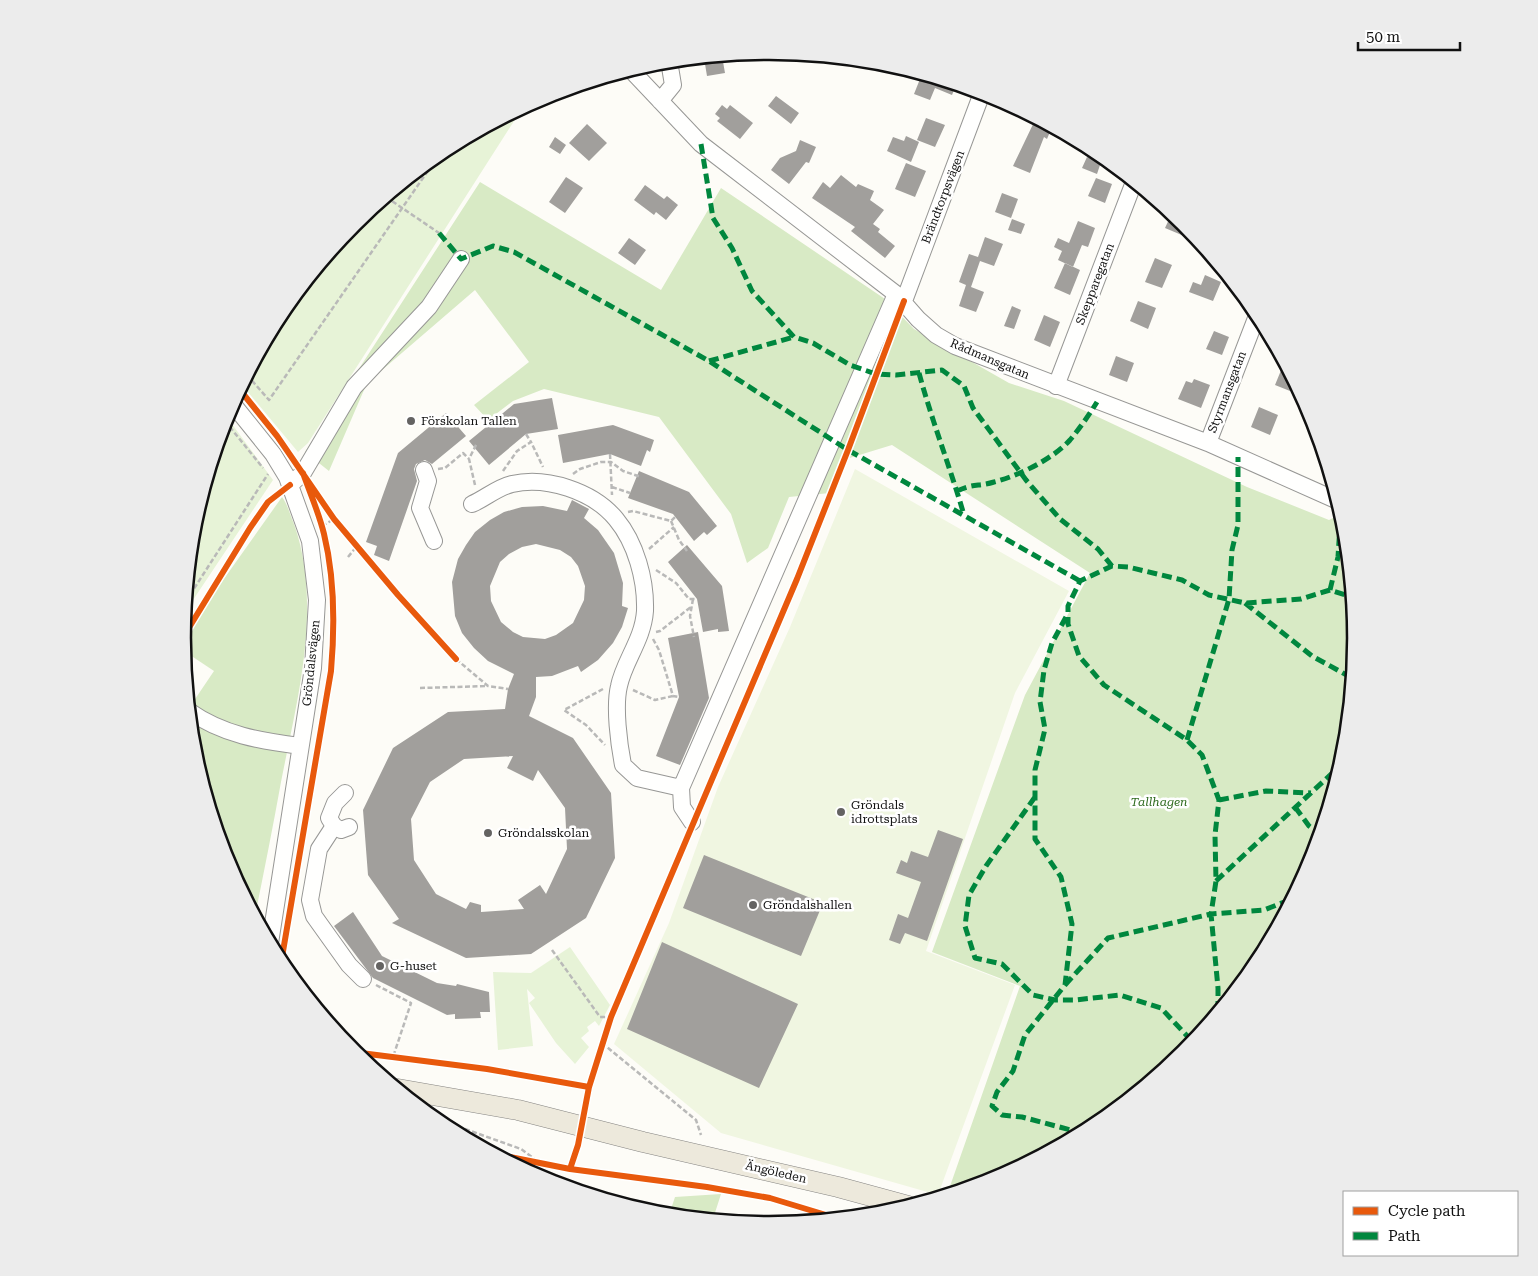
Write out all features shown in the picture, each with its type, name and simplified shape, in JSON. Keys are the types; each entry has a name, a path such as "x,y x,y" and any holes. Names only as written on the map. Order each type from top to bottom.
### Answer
{"main road":[{"name":"Ängöleden","path":"410,1091 518,1110 894,1202"},
{"name":"Ängöleden","path":"433,1108 643,1142"}],"street":[{"path":"660,101 673,85 670,69"},
{"name":"Rådmansgatan","path":"636,76 701,144 900,297 918,319 942,339 1056,386 1208,443 1329,497"},
{"name":"Brändtorpsvägen","path":"681,788 900,297 979,100"},
{"name":"Skepparegatan","path":"1056,386 1132,188"},
{"path":"290,486 303,473 354,387 429,307 461,259"},
{"name":"Styrmansgatan","path":"1208,443 1254,324"},
{"name":"Gröndalsvägen","path":"238,411 273,454 290,486 310,541 317,600 313,668 272,933"},
{"path":"424,470 428,482 420,508 434,541"},
{"path":"476,503 494,490 513,484 534,482 554,485 584,495 616,519 645,583 645,613 636,646 618,686 618,738 622,766 637,778 681,788 682,807 692,822"},
{"path":"197,716 227,732 257,740 300,746"},
{"path":"345,793 335,803 329,818 342,826 319,849 310,900 314,916 325,933 349,965 364,979"}],"path":[{"path":"252,380 269,400 427,172"},
{"path":"391,200 439,233"},
{"path":"193,590 268,475 231,428"},
{"path":"526,434 554,485 580,469 601,462 611,462 623,470 641,477"},
{"path":"501,488 504,467 517,451 531,442"},
{"path":"476,503 469,459 477,443"},
{"path":"424,470 445,468 463,453 469,459"},
{"path":"610,454 612,498 609,513 633,511 671,521 679,540 687,551"},
{"path":"612,487 630,493"},
{"path":"671,521 676,517"},
{"path":"322,526 334,519"},
{"path":"674,527 638,564 657,570 676,583 689,599 695,599 691,607 690,616 694,637"},
{"path":"348,557 357,546"},
{"path":"679,697 673,696 659,650 650,633 660,631 691,607"},
{"path":"456,659 488,686"},
{"path":"420,688 488,686 508,689"},
{"path":"552,950 600,1017 611,1017"},
{"path":"364,979 412,1003 393,1057"},
{"path":"602,1043 696,1120 700,1134"},
{"path":"465,1129 521,1150 536,1160"}],"green space":[{"path":"515,119 308,443 298,452 247,391 268,349 288,317 334,257 388,203 448,157 480,137"},
{"name":"Tallhagen","path":"480,182 661,290 721,188 885,299 914,329 1009,383 1064,401 1247,487 1329,520 1334,517 1346,600 1346,676 1336,751 1316,824 1303,859 1270,927 1228,990 1178,1047 1150,1073 1121,1097 1058,1139 990,1172 950,1187 1020,986 932,952 1025,695 1090,573 892,445 843,460 830,493 789,497 768,548 747,563 731,514 659,417 544,389 513,401 488,420 474,405 529,362 475,290 367,383 329,471 305,452"},
{"path":"232,424 273,480 192,602 202,525 211,488"},
{"name":"Gröndals idrottsplats","path":"855,469 1069,591 1015,693 926,951 1015,985 940,1190 930,1193 721,1133 614,1044 669,923 718,787 790,627"},
{"path":"282,497 294,524 302,555 306,587 307,620 300,686 257,906 235,859 222,824 202,751 195,700 214,671 191,656 191,625"},
{"path":"570,947 610,1005 599,1026 595,1021 587,1027 589,1031 581,1038 589,1047 575,1064 556,1043 529,1003 535,998 527,989 533,1046 498,1050 493,972 531,973"},
{"path":"721,1194 715,1213 672,1207 675,1197"}],"building":[{"path":"723,62 725,73 707,76 705,64"},
{"path":"920,80 954,91 952,95 935,88 930,100 914,94"},
{"path":"776,96 799,113 791,124 768,106"},
{"path":"722,105 727,109 730,105 753,123 740,139 717,121 720,118 715,114"},
{"path":"926,118 945,125 935,147 917,140"},
{"path":"587,124 607,143 589,161 569,143"},
{"path":"1033,124 1050,133 1047,139 1044,137 1030,173 1013,166"},
{"path":"906,136 919,142 911,162 887,151 893,137 904,141"},
{"path":"555,137 566,145 560,154 549,147"},
{"path":"800,140 816,147 809,163 806,162 789,184 771,170 780,158 796,151"},
{"path":"1087,157 1100,164 1097,174 1082,168"},
{"path":"906,163 926,171 915,197 895,189"},
{"path":"841,175 856,187 858,184 874,191 870,200 884,210 873,224 880,229 878,232 895,246 885,258 851,231 855,227 812,198 823,182 830,188"},
{"path":"566,177 583,188 565,213 549,202"},
{"path":"1096,178 1112,184 1105,203 1088,196"},
{"path":"645,185 664,199 667,196 678,205 666,220 656,212 654,215 634,200"},
{"path":"1002,193 1018,199 1011,218 995,212"},
{"path":"1012,219 1025,224 1021,234 1008,230"},
{"path":"1169,220 1184,236 1165,228"},
{"path":"1078,221 1095,228 1088,247 1082,245 1073,267 1058,260 1062,251 1054,247 1058,238 1069,243"},
{"path":"985,237 1003,244 994,266 980,261 971,287 984,292 976,312 959,306 966,285 959,282 969,254 978,257"},
{"path":"629,238 646,250 635,265 618,253"},
{"path":"1155,258 1172,265 1162,288 1145,282"},
{"path":"1065,263 1080,270 1070,295 1054,288"},
{"path":"1205,275 1221,282 1213,301 1189,292 1193,282 1201,285"},
{"path":"1138,301 1156,308 1148,329 1130,321"},
{"path":"1012,306 1021,310 1014,329 1004,326"},
{"path":"1044,315 1060,322 1050,347 1034,340"},
{"path":"1214,331 1229,337 1222,355 1206,349"},
{"path":"1116,356 1134,363 1127,382 1109,375"},
{"path":"1281,370 1291,390 1290,391 1275,385"},
{"path":"1194,379 1210,385 1201,408 1178,399 1186,381 1192,383"},
{"path":"552,398 558,429 526,434 489,465 469,441 514,404"},
{"path":"1259,407 1278,415 1270,435 1251,427"},
{"path":"446,413 466,436 432,464 425,460 416,464 414,469 417,481 389,561 374,555 377,546 366,542 398,453"},
{"path":"613,425 654,440 650,452 647,450 641,466 610,454 563,463 558,435"},
{"path":"639,471 689,492 717,526 707,535 704,532 694,541 673,514 628,498"},
{"path":"572,500 589,509 584,518 598,530 614,553 623,583 622,606 628,608 622,627 613,643 598,660 581,672 578,666 552,676 536,677 536,697 529,716 573,738 611,793 615,858 586,918 531,954 466,958 392,923 399,919 368,875 363,810 393,748 448,712 505,709 508,689 514,674 488,661 474,648 462,633 455,616 452,582 458,559 466,545 475,532 504,512 522,507 543,506 567,511","holes":["536,544 560,550 571,557 578,566 585,586 584,600 573,623 556,635 545,639 523,637 513,632 501,622 491,601 490,586 500,562 509,554 522,547","513,756 507,768 533,781 538,770 565,808 567,849 546,894 540,885 518,900 524,909 481,912 481,905 470,902 466,909 436,894 414,860 411,819 430,782 464,759"]},
{"path":"687,545 722,586 729,631 718,632 718,629 703,632 697,599 668,562"},
{"path":"698,632 709,698 680,765 656,756 679,697 668,638"},
{"path":"938,830 963,839 927,941 905,933 900,944 889,940 898,914 908,918 921,882 896,873 901,860 907,863 911,851 928,857"},
{"name":"Gröndalshallen","path":"704,855 823,903 801,956 683,908"},
{"name":"G-huset","path":"353,912 382,956 437,983 456,986 457,984 489,992 490,1012 480,1012 481,1018 455,1019 455,1014 447,1015 373,978 334,926"},
{"path":"662,942 798,1004 759,1088 627,1029"}],"marked path":[{"path":"701,144 713,218 732,248 752,291 794,337 813,343 850,365 876,374 896,375 942,370 964,386 973,408 1026,480 1060,519 1098,549 1112,566"},
{"path":"439,233 461,259 493,246 514,252 709,361 848,450 1080,581"},
{"path":"709,361 794,337"},
{"path":"919,373 964,515"},
{"path":"957,491 1003,479 1045,460 1070,440 1097,402"},
{"path":"1187,740 1229,599 1232,550 1238,525 1238,457"},
{"path":"1330,590 1338,557 1339,543"},
{"path":"1218,1002 1211,914 1216,881 1215,835 1219,800 1202,755 1187,740 1104,685 1079,656 1068,624 1068,606 1080,581 1112,566 1128,567 1182,580 1209,595 1245,603 1301,599 1330,590 1345,595"},
{"path":"1245,603 1312,656 1346,675"},
{"path":"1066,617 1052,643 1044,670 1040,702 1045,729 1035,770 1035,839 1061,877 1072,924 1065,985 1025,1035 1013,1071 997,1092 992,1106 1002,1115 1022,1117 1072,1130"},
{"path":"1216,881 1330,775"},
{"path":"1219,800 1266,791 1311,793"},
{"path":"1035,797 986,866 969,895 965,926 975,958 1002,964 1033,995 1055,1000 1075,1000 1120,995 1161,1008 1188,1037"},
{"path":"1295,807 1314,830"},
{"path":"1065,985 1108,938 1211,914 1264,910 1283,903"}],"cycle path":[{"path":"570,1169 578,1145 589,1087 611,1017 797,579 904,301"},
{"path":"245,396 277,436 334,519 398,595 456,659"},
{"path":"283,951 331,671 333,637 333,602 328,551 320,518 303,473"},
{"path":"191,624 268,502 290,485"},
{"path":"367,1054 487,1069 589,1087"},
{"path":"519,1159 570,1169 707,1187 770,1198 821,1213"}],"place":[{"name":"Förskolan Tallen","path":"411,421"},
{"name":"Gröndals idrottsplats","path":"841,812"},
{"name":"Gröndalsskolan","path":"488,833"},
{"name":"Gröndalshallen","path":"753,905"},
{"name":"G-huset","path":"380,966"}]}
